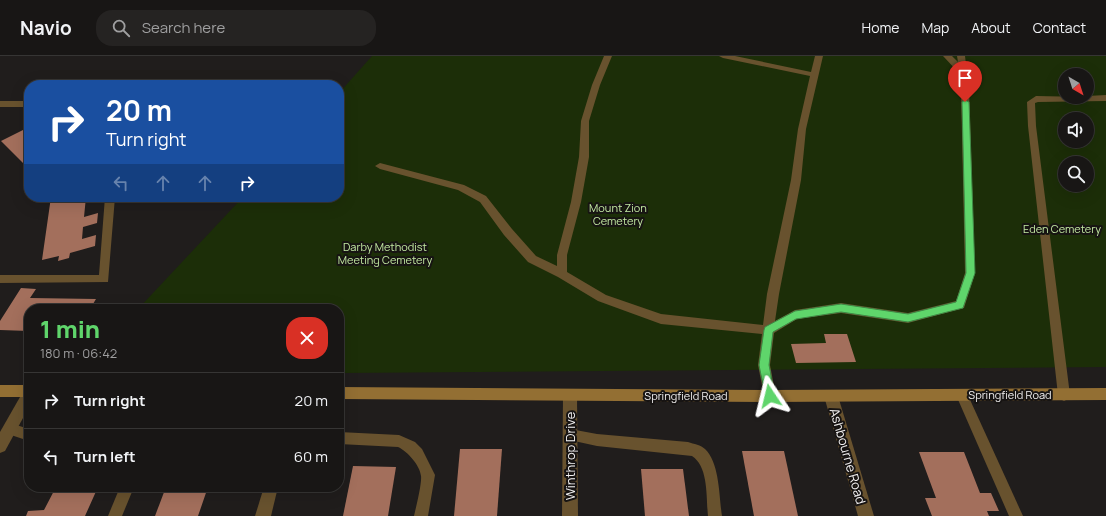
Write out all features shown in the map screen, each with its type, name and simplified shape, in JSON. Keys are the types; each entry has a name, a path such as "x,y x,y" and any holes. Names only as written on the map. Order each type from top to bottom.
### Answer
{"main road":[{"path":"0,391 24,393"},
{"name":"Springfield Road","path":"344,393 570,396 1106,394"}],"street":[{"name":"Winthrop Drive","path":"570,396 570,516"},
{"name":"Ashbourne Road","path":"831,396 866,516"},
{"path":"0,446 24,402"},
{"path":"263,516 270,492"}],"lane":[{"path":"562,274 562,255 576,202 584,157 585,121 596,85 608,56"},
{"path":"723,56 814,75"},
{"path":"770,396 764,365 773,294 796,180 802,129 819,56"},
{"path":"947,56 963,72"},
{"path":"380,166 461,187 484,199 508,232 532,259 562,274 602,298 661,319 769,330 795,315 841,308 908,318 960,305 970,273 968,160 961,56"},
{"path":"1064,395 1032,126 1031,102 1036,98 1106,98"},
{"path":"0,104 24,104"},
{"path":"0,279 104,279 110,202"},
{"path":"962,395 1016,516"},
{"path":"10,429 24,433"},
{"path":"570,435 598,440 688,448 698,452 703,457 708,470 715,516"},
{"path":"344,438 399,441 410,446 417,454 428,475 421,516"},
{"path":"115,516 125,492"}],"green space":[{"name":"Mount Zion Cemetery","path":"372,56 1106,56 1106,367 344,373 344,304 143,304 238,202 344,202 344,87"}],"building":[{"path":"24,130 24,164 1,141"},
{"path":"50,202 86,202 84,217 98,213 97,223 83,227 82,239 96,235 95,246 70,253 69,258 58,261 59,256 42,260"},
{"path":"21,288 36,289 30,298 96,299 93,304 24,304 24,331 0,330 0,321"},
{"path":"824,334 847,334 856,362 796,363 791,344 826,343"},
{"path":"460,449 502,449 497,516 454,516"},
{"path":"742,451 784,451 798,516 754,516"},
{"path":"919,452 964,452 980,493 991,493 999,511 987,511 989,516 932,516 925,498 936,498"},
{"path":"353,466 396,467 388,516 343,516"},
{"path":"641,469 683,469 689,516 645,516"},
{"path":"53,492 96,492 85,516 26,516 28,511 44,510"},
{"path":"164,492 206,492 198,516 155,516"}],"route":[{"path":"770,396 764,365 769,330 795,315 841,308 908,318 960,305 970,273 965,102"}],"park label":[{"name":"Eden Cemetery","path":"1062,229"},
{"name":"Darby Methodist Meeting Cemetery","path":"385,253"}]}
